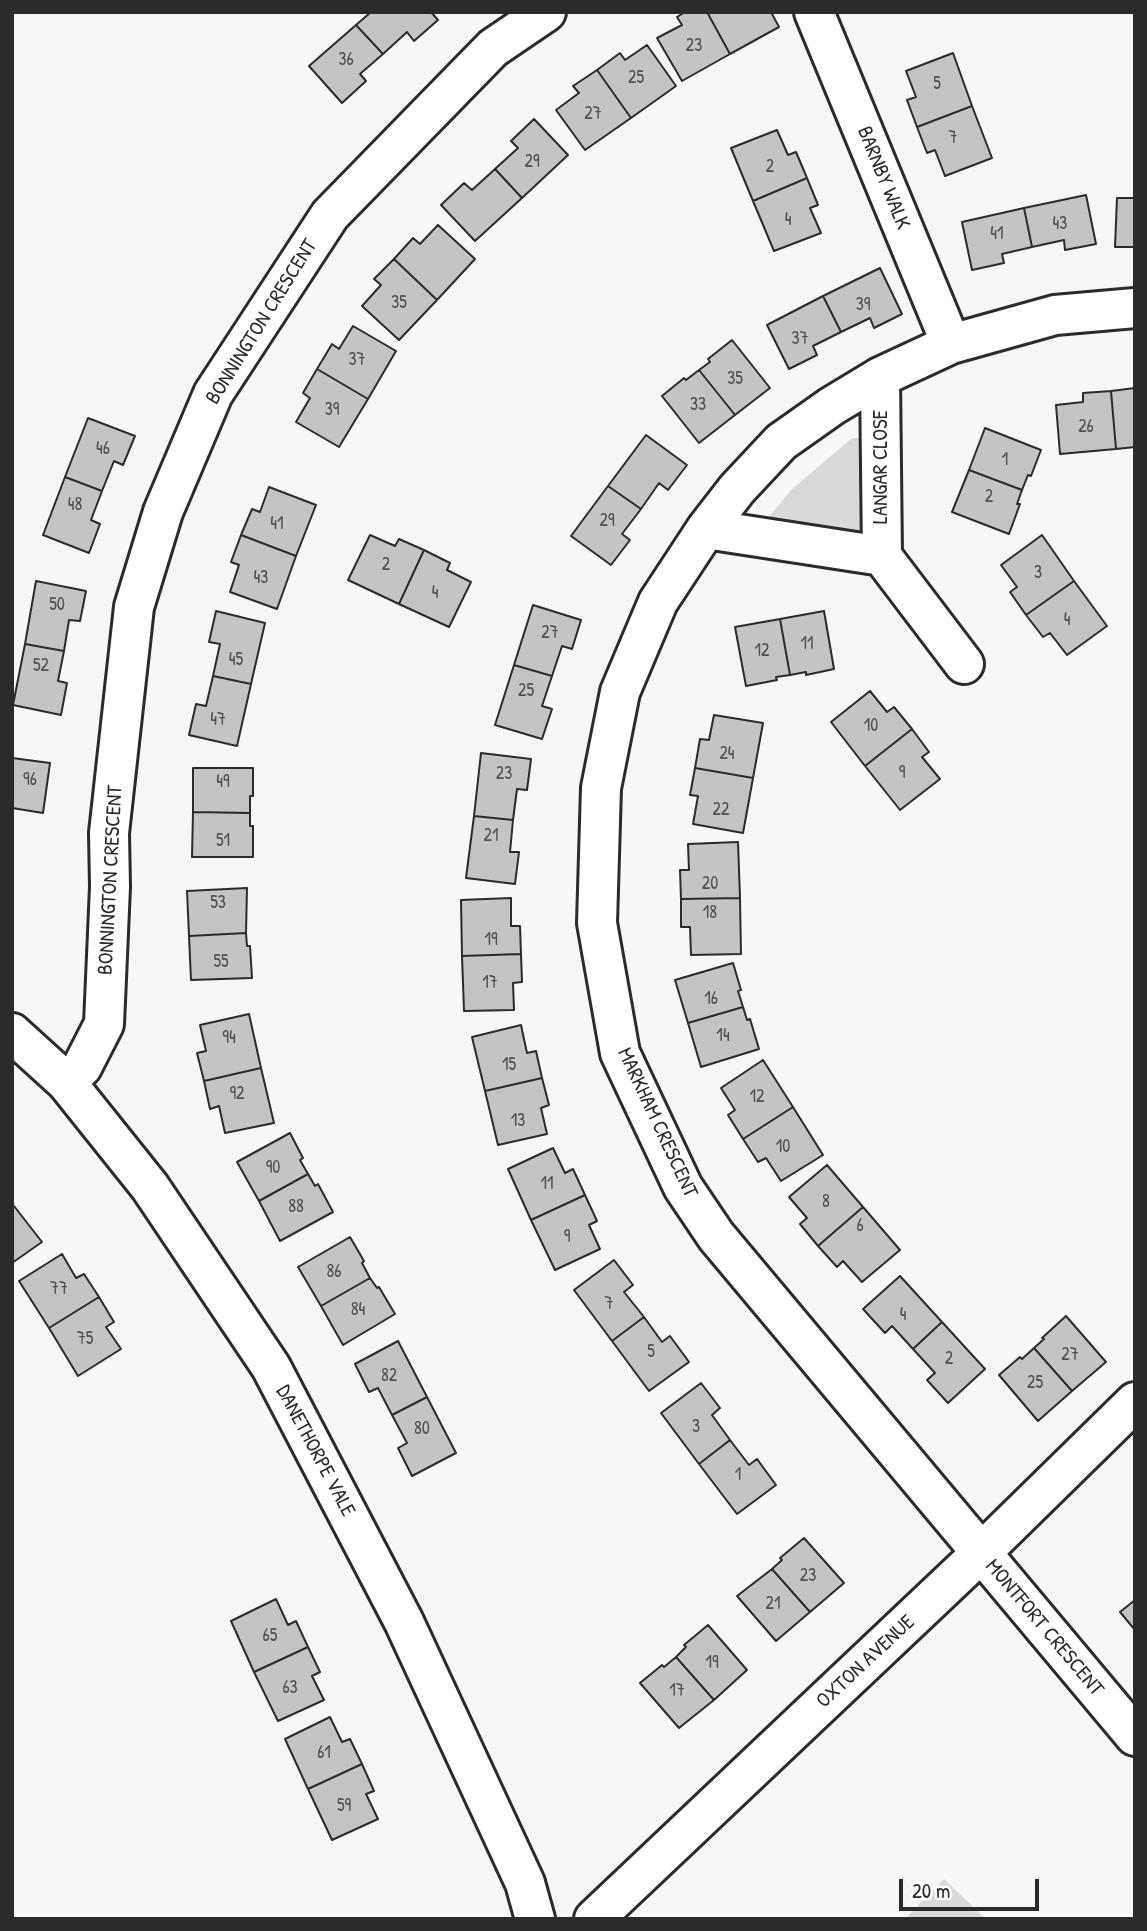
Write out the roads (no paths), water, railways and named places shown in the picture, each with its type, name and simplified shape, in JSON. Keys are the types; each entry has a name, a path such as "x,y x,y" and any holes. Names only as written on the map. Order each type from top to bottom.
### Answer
{"street":[{"name":"BONNINGTON CRESCENT","path":"66,1082 82,1066 104,1024 110,887 109,833 134,607 163,512 213,394 330,215 493,48 546,12"},
{"name":"BARNBY WALK","path":"814,12 951,344"},
{"name":"MARKHAM CRESCENT","path":"981,1553 716,1236 683,1187 620,1052 597,923 601,788 621,692 658,602 706,529 737,489 781,442 832,406 880,377 951,344 1055,315 1135,309"},
{"name":"LANGAR CLOSE","path":"706,529 882,556 880,377"},
{"path":"882,556 964,664"},
{"name":"DANETHORPE VALE","path":"12,1033 66,1082 150,1187 271,1367 404,1622 525,1883 535,1919"},
{"name":"OXTON AVENUE","path":"594,1919 981,1553 1135,1402"},
{"name":"MONTFORT CRESCENT","path":"981,1553 1135,1735"}]}
